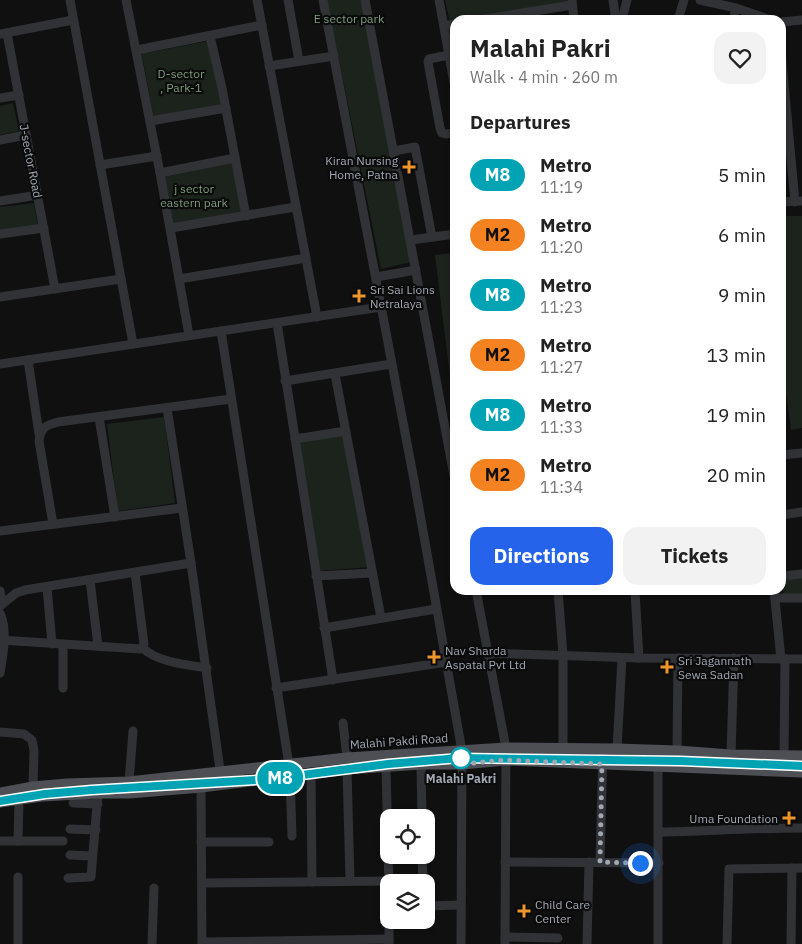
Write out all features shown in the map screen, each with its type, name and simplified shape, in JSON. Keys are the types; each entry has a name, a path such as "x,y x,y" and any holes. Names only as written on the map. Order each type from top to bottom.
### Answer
{"main road":[{"name":"Malahi Pakdi Road","path":"2,797 33,787 129,782 220,771 290,770 506,748 617,749 731,755 802,756"},
{"path":"554,762 558,749"},
{"name":"Malahi Pakdi Road","path":"2,797 19,799 42,796 98,798 222,784 290,770 311,773 347,764 386,767 506,760 802,772"}],"street":[{"path":"70,0 133,344"},
{"path":"127,0 171,228 189,335"},
{"path":"257,0 316,317"},
{"path":"288,0 299,61"},
{"path":"323,0 414,480 462,751 461,944"},
{"path":"364,0 411,240 450,454"},
{"path":"439,0 450,60"},
{"path":"613,0 615,15"},
{"path":"623,15 627,0"},
{"path":"680,15 684,0"},
{"path":"700,0 736,8 756,15"},
{"path":"505,15 572,2 573,15"},
{"path":"734,15 736,8"},
{"path":"4,34 73,20"},
{"path":"786,22 802,20"},
{"path":"444,26 450,25"},
{"path":"137,50 262,26"},
{"name":"J-sector Road","path":"4,34 19,95 55,289"},
{"path":"210,36 226,108 246,216"},
{"path":"449,55 430,59 428,62 440,128 442,133 450,134"},
{"path":"269,66 334,56"},
{"path":"0,98 19,95"},
{"path":"150,121 226,108"},
{"path":"0,140 26,135"},
{"path":"394,151 415,147 432,237"},
{"path":"786,148 798,201"},
{"path":"100,165 157,156"},
{"path":"160,174 235,158"},
{"path":"0,201 38,195"},
{"path":"171,228 295,207"},
{"path":"0,234 44,228"},
{"path":"411,240 450,235"},
{"path":"179,279 306,258"},
{"path":"376,277 416,270"},
{"path":"0,297 121,279"},
{"path":"0,364 381,307"},
{"path":"277,323 332,680"},
{"path":"220,330 290,770 292,836"},
{"path":"28,360 40,452 54,524"},
{"path":"285,381 391,364"},
{"path":"335,374 381,618"},
{"path":"39,434 43,428 49,425 231,399"},
{"path":"167,408 207,668 222,784"},
{"path":"99,417 115,517"},
{"path":"295,439 346,431"},
{"path":"786,455 802,453"},
{"path":"0,531 182,508"},
{"path":"786,514 802,512"},
{"path":"1,607 16,593 191,563"},
{"path":"135,573 143,648 147,653 158,657 207,668"},
{"path":"316,576 372,573"},
{"path":"786,576 802,574"},
{"path":"90,580 98,646"},
{"path":"47,587 52,644"},
{"path":"0,591 3,622 0,673"},
{"path":"477,595 506,748 505,940 558,938"},
{"path":"558,595 563,655 558,749"},
{"path":"635,595 638,658"},
{"path":"774,595 783,659 784,755"},
{"path":"781,595 802,598"},
{"path":"324,628 436,609"},
{"path":"2,640 131,650 143,648"},
{"path":"63,644 63,688"},
{"path":"488,653 622,658 802,659"},
{"path":"617,749 622,658"},
{"path":"677,751 678,658"},
{"path":"731,755 734,658"},
{"path":"276,688 447,662"},
{"path":"343,723 347,764 350,881"},
{"path":"129,782 134,731"},
{"path":"0,732 24,734 32,740 34,751 33,787"},
{"path":"600,862 603,749"},
{"path":"421,764 422,809"},
{"path":"658,766 658,944"},
{"path":"386,767 389,874"},
{"path":"311,773 312,882"},
{"path":"201,787 202,943 389,942 389,929"},
{"path":"68,878 91,877 98,798 74,803"},
{"path":"18,841 19,799"},
{"path":"659,832 802,828"},
{"path":"70,829 96,830"},
{"path":"0,841 63,841"},
{"path":"201,842 269,842"},
{"path":"70,855 92,856"},
{"path":"505,862 659,863"},
{"path":"587,944 589,862"},
{"path":"791,944 792,868"},
{"path":"727,944 729,869 802,868"},
{"path":"18,878 18,944"},
{"path":"202,883 350,881 380,884"},
{"path":"152,944 154,888"},
{"path":"435,906 460,905"}],"green space":[{"name":"E sector park","path":"327,0 364,0 411,262 381,269"},
{"path":"445,0 567,0 568,2 491,15 450,15 450,22"},
{"name":"D-sector , Park-1","path":"209,41 221,106 154,118 141,51 146,53"},
{"path":"13,103 19,131 0,135 0,106"},
{"name":"j sector eastern park","path":"236,162 244,212 174,224 164,177"},
{"path":"34,203 38,226 0,231 0,207"},
{"path":"786,216 802,216 802,428 791,430 786,393"},
{"path":"450,254 450,376 435,255"},
{"path":"164,417 175,503 118,511 107,424"},
{"path":"344,433 370,567 317,571 297,441"},
{"path":"802,576 802,594 786,594 786,578"}],"railway":[{"path":"0,801 45,794 271,779 388,764 460,758 680,761 802,766"}],"metro line":[{"name":"M8","path":"0,801 45,794 92,790 271,779 388,764 460,758 680,761 802,766"}],"place":[{"name":"Kiran Nursing Home, Patna","path":"409,167"},
{"name":"Sri Sai Lions Netralaya","path":"359,296"},
{"name":"Nav Sharda Aspatal Pvt Ltd","path":"434,657"},
{"name":"Sri Jagannath Sewa Sadan","path":"667,667"},
{"name":"Malahi Pakri","path":"461,758"},
{"name":"Uma Foundation","path":"789,818"},
{"name":"Child Care Center","path":"524,911"}],"route":[{"path":"461,758 462,764 506,760 602,764 600,862 640,863"}]}
